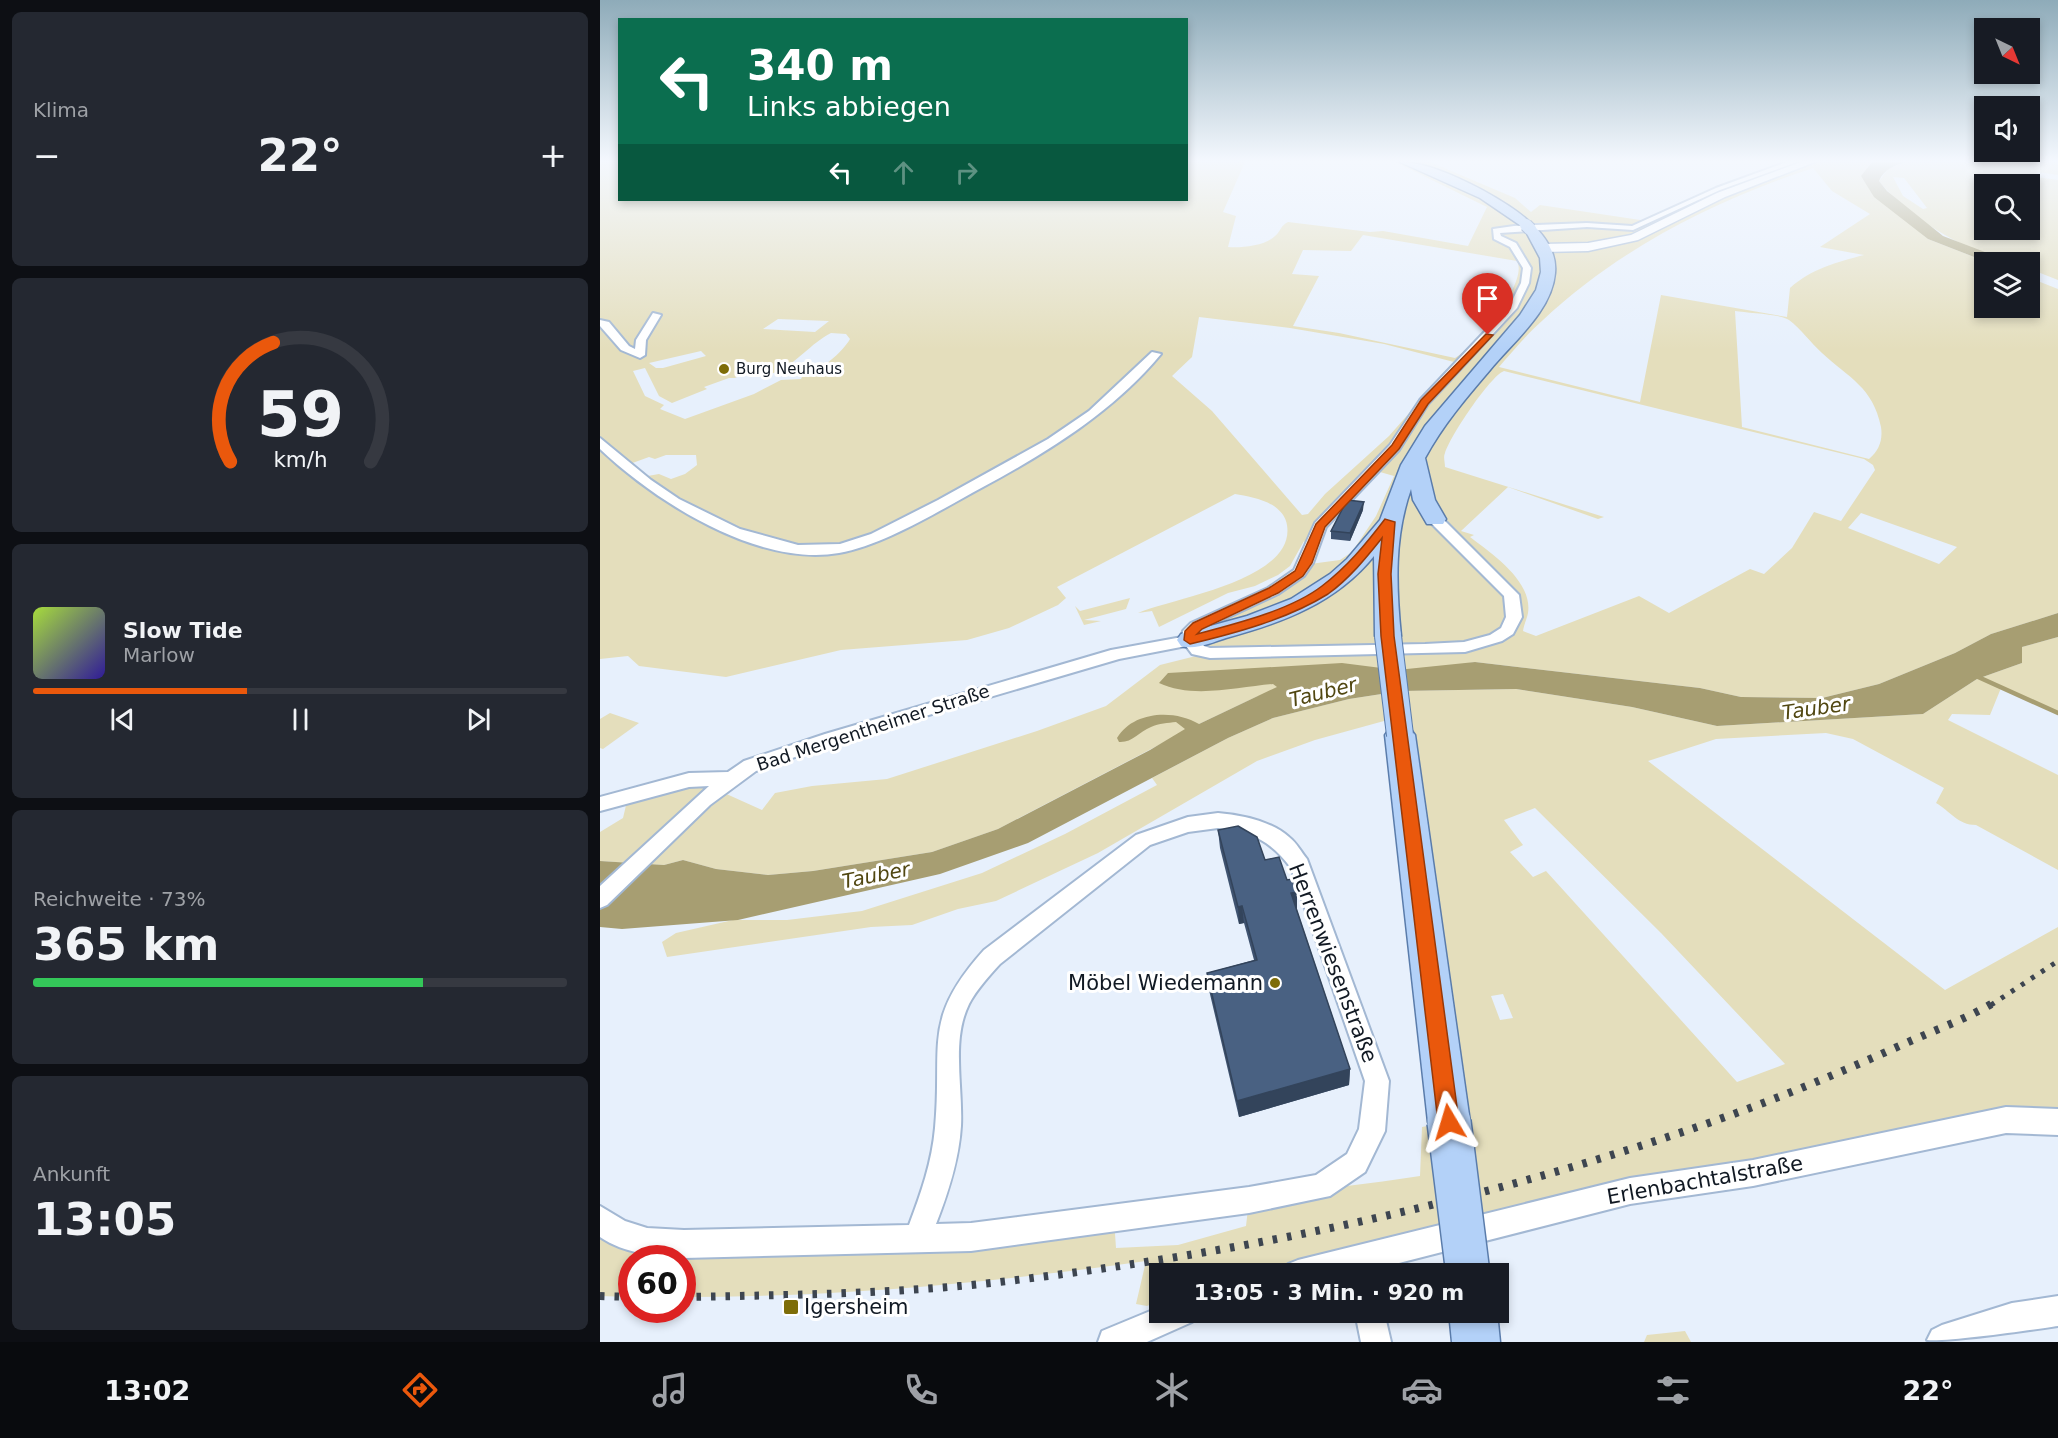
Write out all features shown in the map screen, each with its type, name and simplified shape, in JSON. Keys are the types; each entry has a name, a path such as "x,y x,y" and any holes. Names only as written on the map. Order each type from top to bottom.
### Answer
{"main road":[{"path":"1467,1263 1388,636 1384,574 1389,522 1415,457 1444,414 1538,300 1548,277 1544,250 1525,225"},
{"path":"1544,250 1568,248"},
{"path":"1415,457 1424,500 1435,519"},
{"path":"1190,640 1236,628 1299,604 1324,590 1355,564 1389,522"},
{"path":"1474,1323 1476,1342"}],"street":[{"path":"1435,519 1500,581 1511,595 1514,617 1507,631 1496,638 1482,644 1425,650 1219,653 1198,650 1190,640 1191,631 1197,626 1281,587 1299,573 1306,563 1320,526 1345,497 1395,447 1425,402 1502,321 1522,293 1527,275 1524,260 1513,245 1497,237 1496,231 1587,225 1624,228 1640,225"},
{"path":"1568,248 1597,245 1641,235 1662,225"},
{"path":"1544,250 1597,245"},
{"path":"600,323 606,324 625,348 640,355 641,340 656,315"},
{"path":"600,442 614,456 658,489 709,521 789,549 839,548 862,543 1028,457 1095,411 1156,354"},
{"name":"Bad Mergentheimer Straße","path":"600,898 729,779 750,766 877,724 1117,654 1190,640"},
{"path":"600,804 689,780 729,779"},
{"name":"Herrenwiesenstraße","path":"600,1220 617,1232 647,1242 684,1244 971,1237 1295,1194 1321,1187 1356,1163 1372,1131 1377,1081 1300,866 1282,842 1244,825 1206,819 1171,828 1143,840 992,957 970,979 952,1014 948,1032 948,1127 934,1195 917,1238"},
{"name":"Erlenbachtalstraße","path":"1368,1263 1630,1191 1753,1173 2006,1120 2058,1122"},
{"path":"1942,1340 2012,1318 2058,1311"},
{"path":"1113,1342 1157,1323"},
{"path":"1372,1323 1376,1342"}],"shaded area":[{"path":"600,225 1234,225 1228,247 1233,247 1253,246 1265,242 1275,236 1284,225 1310,225 1370,232 1383,231 1468,246 1478,225 1679,225 1636,249 1573,294 1537,325 1499,367 1640,402 1661,295 1787,317 1790,288 1798,281 1825,267 1864,255 1820,247 1854,225 1911,225 1928,239 1974,257 1974,318 2040,318 2040,282 2058,289 2058,613 1991,634 1955,653 1879,684 1822,698 1741,697 1700,688 1475,662 1267,699 1258,696 1199,724 998,829 932,852 813,871 768,875 716,869 683,860 664,865 600,861 600,832 623,818 628,797 730,779 722,792 762,810 775,793 812,786 887,779 1037,731 1106,706 1160,665 1208,653 1191,631 1273,591 1310,564 1340,560 1352,552 1376,516 1394,476 1373,470 1320,526 1309,556 1304,541 1290,566 1278,575 1255,586 1228,593 1159,627 1152,611 1138,613 1229,584 1253,573 1273,560 1285,544 1287,525 1280,511 1266,502 1235,494 1057,587 1066,598 1058,605 1009,628 967,640 841,650 726,677 639,666 628,656 600,659","holes":["1363,235 1517,261 1519,271 1515,284 1498,314 1464,352 1455,358 1339,333 1293,326 1319,276 1292,274 1303,250 1351,251","1735,311 1772,315 1789,320 1822,353 1859,384 1872,402 1881,427 1880,445 1869,459 1742,427","1199,317 1290,328 1384,344 1454,362 1389,436 1325,494 1308,514 1302,515 1212,411 1172,376 1192,357","778,319 829,321 815,332 763,329","831,333 846,334 850,339 837,355 818,369 806,374 815,366 792,365 781,374 803,375 801,379 781,380 754,394 685,419 660,409 664,405 645,396 633,371 645,368 659,396 672,403 729,378 737,378 735,377 746,374 766,375 776,372","701,351 706,356 663,368 656,368 649,363","1504,371 1864,459 1873,465 1875,470 1841,521 1814,512 1792,548 1764,574 1750,569 1669,613 1639,596 1536,636 1523,631 1528,613 1528,601 1517,579 1499,560 1470,537 1474,535 1461,531 1508,487 1598,519 1604,517 1445,467 1444,456 1448,445 1480,395","666,455 696,455 697,465 685,474 671,479 659,474 642,477 627,465 649,457 655,459","1861,513 1957,547 1939,564 1848,528"]},
{"path":"1928,225 1974,225 1974,240 2040,240 2040,225 2058,225 2058,280 2040,273 2040,252 1981,252"},
{"path":"1130,598 1126,609 1084,620 1101,621 1084,625 1075,606 1080,611"},
{"path":"2058,637 2058,713 2001,688 1990,715 1952,714 1948,720 2058,775 2058,870 1976,825 1959,820 1936,803 1944,788 1853,739 1826,733 1716,739 1648,761 1945,990 2058,927 2058,1122 2006,1120 1344,1263 1149,1263 1149,1305 1147,1306 1136,1304 1146,1261 1030,1276 914,1287 799,1294 696,1297 696,1245 618,1245 618,1297 600,1296 600,1220 647,1242 1114,1219 1116,1248 1178,1245 1246,1226 1249,1200 1420,1176 1422,1127 1449,1122 1400,735 1411,718 1384,721 1315,740 1257,761 1098,853 996,901 958,909 912,925 871,927 667,957 662,942 676,933 733,920 787,920 862,911 982,873 1065,834 1157,785 1152,778 1228,738 1273,718 1349,699 1401,691 1516,689 1632,707 1717,726 1923,714 1977,679 2022,663 2022,647","holes":["1535,808 1661,933 1785,1064 1737,1082 1546,871 1533,877 1510,852 1523,845 1504,820","1503,994 1513,1018 1500,1020 1491,996"]},
{"path":"610,713 639,723 603,749 600,748 600,719"},
{"path":"1685,1331 1691,1342 1644,1342 1647,1335"}],"water":[{"path":"1910,225 1929,225 1943,236 1985,252 1974,252 1974,257 1928,239"},
{"name":"Tauber","path":"2058,613 2058,637 2022,647 2022,663 1977,679 1923,714 1717,726 1632,707 1516,689 1401,691 1349,699 1273,718 1228,738 1028,843 940,874 738,920 622,929 600,927 600,861 664,865 683,860 716,869 768,875 813,871 932,852 998,829 1150,750 1185,729 1176,722 1160,724 1128,741 1119,742 1117,738 1133,722 1155,715 1166,715 1189,719 1199,724 1277,687 1273,684 1215,691 1186,690 1159,683 1168,673 1342,663 1397,670 1475,662 1700,688 1741,697 1822,698 1879,684 1955,653 1991,634"}],"building":[{"path":"1347,500 1364,502 1350,533 1331,531"},
{"name":"Möbel Wiedemann","path":"1238,826 1257,837 1265,860 1279,857 1287,880 1292,879 1297,892 1291,893 1350,1069 1237,1101 1207,973 1257,960 1242,906 1238,907 1218,830"}],"waterway":[{"path":"1976,676 2058,713"}],"railway":[{"path":"1991,1005 2058,961"},
{"path":"696,1297 886,1291 1008,1281 1189,1255 1367,1220 1544,1175 1717,1120 1836,1074 1993,1003"},
{"path":"600,1296 618,1297"}],"place":[{"name":"Burg Neuhaus","path":"724,369"},
{"name":"Möbel Wiedemann","path":"1275,983"},
{"name":"Igersheim","path":"791,1307"}],"route":[{"path":"1449,1122 1388,636 1384,574 1389,522 1355,564 1324,590 1299,604 1236,628 1190,640 1191,631 1197,626 1236,606 1273,591 1288,583 1299,573 1306,563 1320,526 1345,497 1395,447 1425,402 1488,335"}]}
